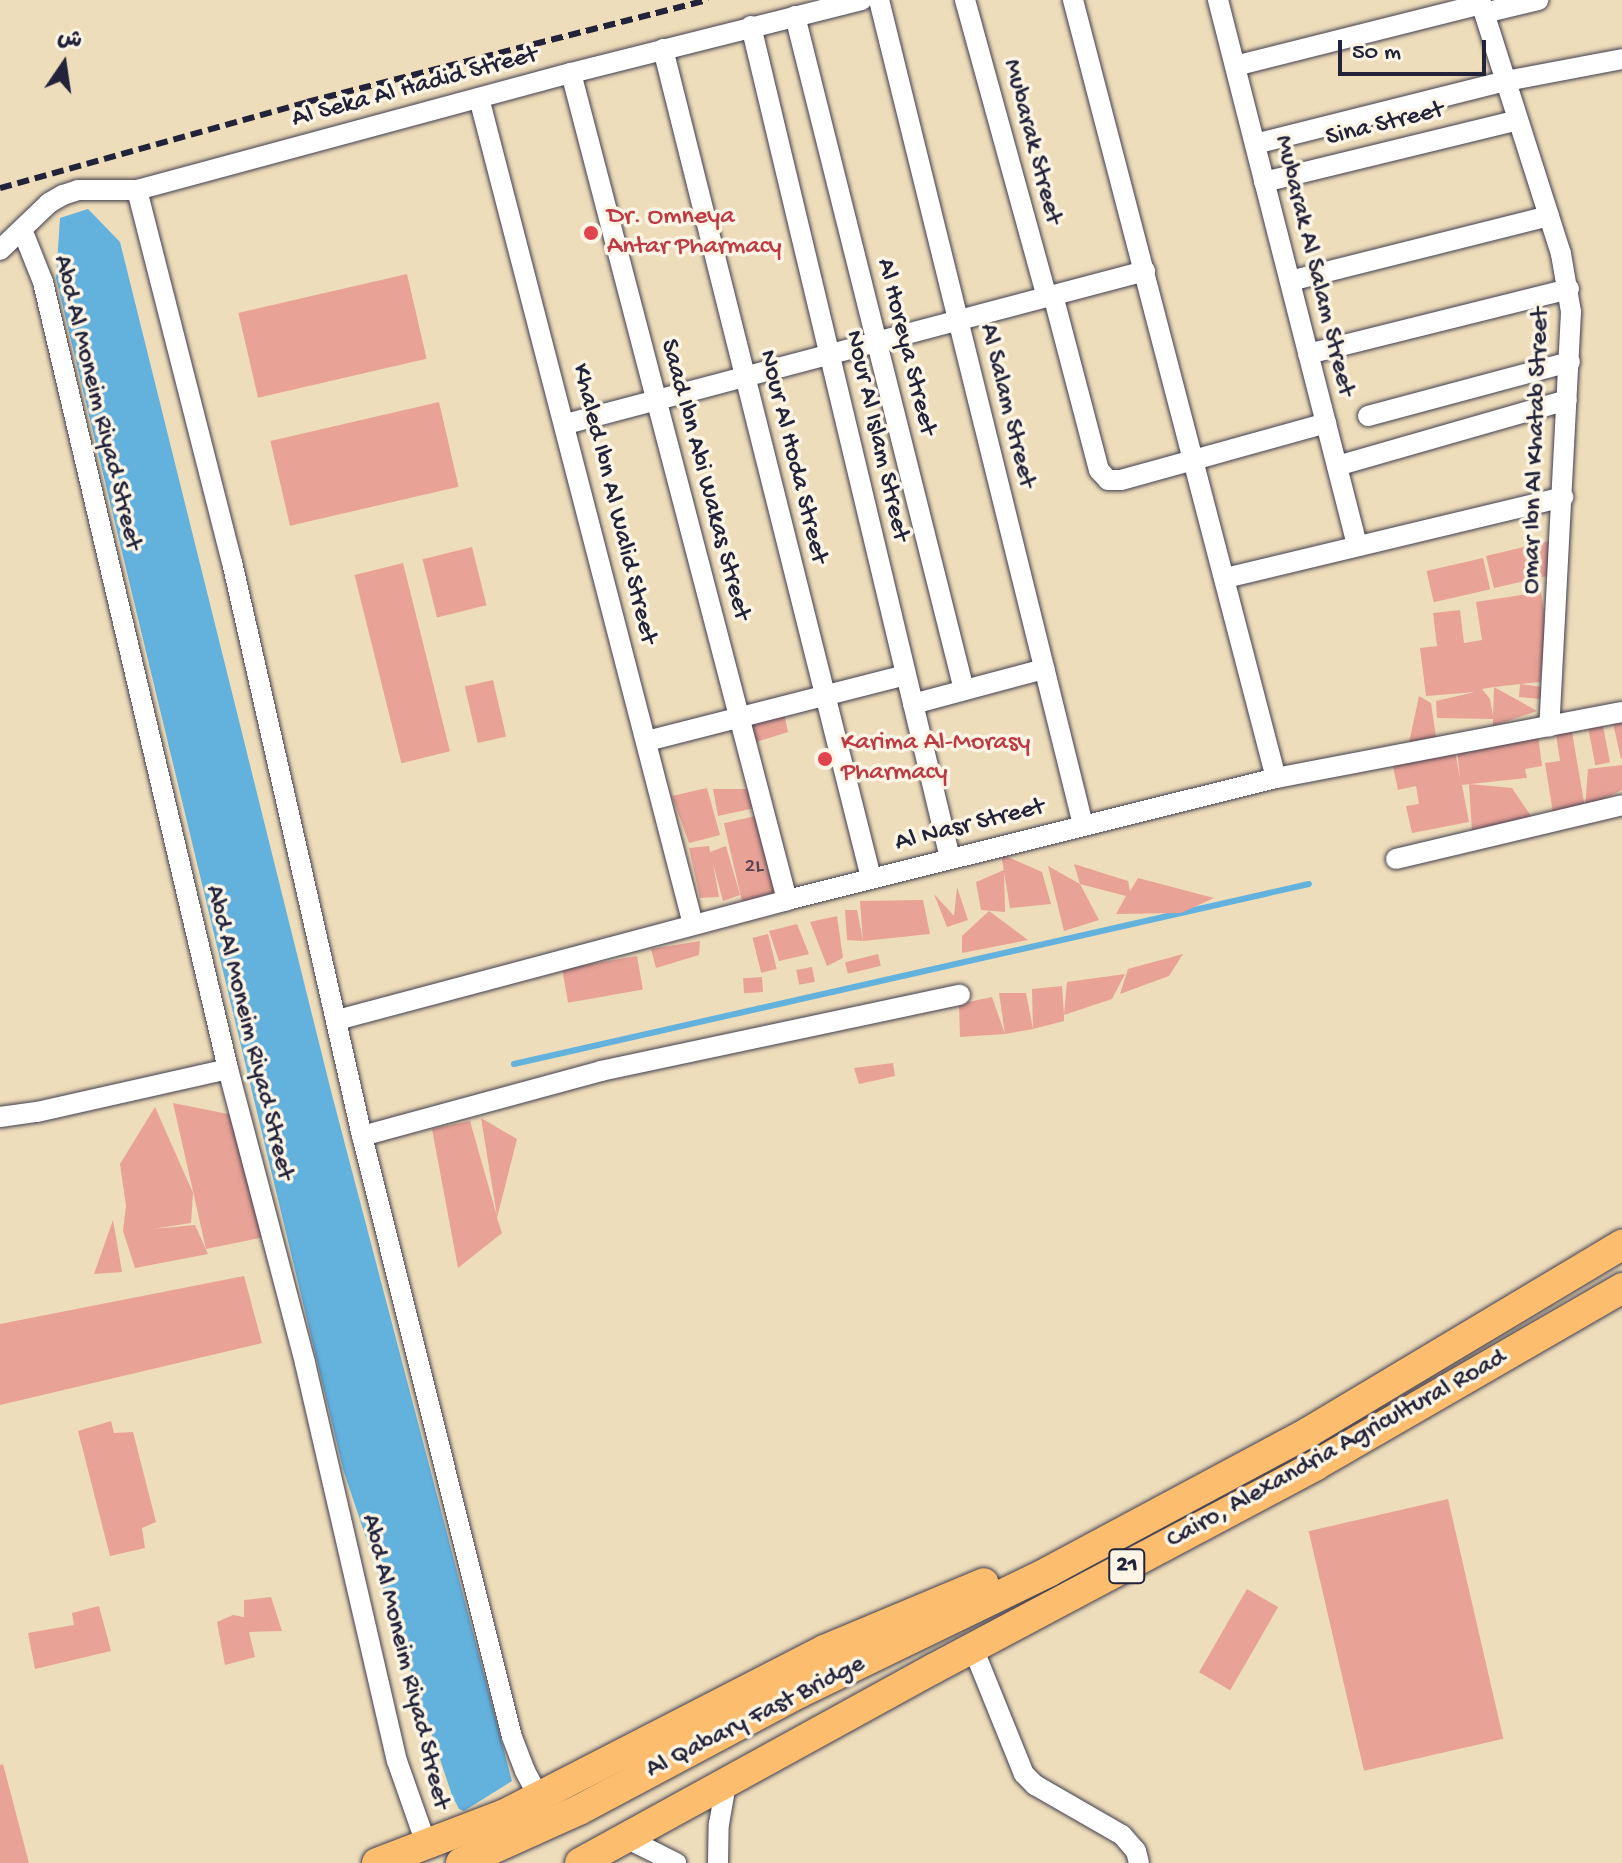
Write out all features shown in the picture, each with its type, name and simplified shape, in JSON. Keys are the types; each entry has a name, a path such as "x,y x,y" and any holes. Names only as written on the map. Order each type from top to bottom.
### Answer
{"highway":[{"name":"Cairo, Alexandria Agricultural Road","path":"1050,1571 1309,1432 1622,1245"},
{"name":"Cairo, Alexandria Agricultural Road","path":"628,1839 973,1648 1316,1465 1622,1288"},
{"path":"377,1863 427,1846 539,1797 824,1650 977,1585 1050,1571"},
{"name":"Al Qabary Fast Bridge","path":"461,1863 568,1816 799,1693 1050,1571"},
{"path":"580,1863 628,1839"}],"street":[{"name":"Al Seka Al Hadid Street","path":"0,250 23,232 49,203 78,190 137,190 571,73 862,0"},
{"name":"Al Salam Street","path":"879,0 1083,825"},
{"name":"Mubarak Street","path":"965,0 1099,470 1108,480 1121,480 1195,459"},
{"path":"1073,0 1276,778"},
{"name":"Mubarak Al Salam Street","path":"1218,0 1357,545"},
{"path":"1235,66 1482,6 1538,0"},
{"name":"Omar Ibn Al Khatab Street","path":"1482,6 1569,289 1570,362 1549,726"},
{"name":"Al Horeya Street","path":"795,16 964,690"},
{"name":"Nour Al Islam Street","path":"751,26 950,858"},
{"name":"Nour Al Hoda Street","path":"663,49 871,878"},
{"path":"1255,144 1506,81 1622,59"},
{"name":"Saad Ibn Abi Wakas Street","path":"571,73 787,900"},
{"name":"Khaled Ibn Al Walid Street","path":"479,98 566,424 693,924"},
{"name":"Sina Street","path":"1264,182 1518,120"},
{"path":"137,190 232,562 362,1136 512,1737 539,1797"},
{"path":"1290,281 1549,216"},
{"name":"Abd Al Moneim Riyad Street","path":"23,232 43,282 228,1069 305,1363 397,1761 427,1846"},
{"path":"566,424 1145,271"},
{"path":"1308,354 1569,289"},
{"path":"1368,416 1570,362"},
{"path":"1337,466 1567,400"},
{"path":"1195,459 1326,423"},
{"path":"1226,578 1563,497"},
{"path":"913,704 1044,669"},
{"path":"647,741 906,675"},
{"name":"Al Nasr Street","path":"337,1020 871,878 1276,778 1622,712"},
{"path":"1396,859 1622,805"},
{"path":"362,1136 601,1071 960,995"},
{"path":"0,1117 37,1112 228,1069"},
{"path":"973,1648 1024,1774 1035,1785 1122,1835 1136,1851 1139,1863"},
{"path":"718,1863 719,1824 726,1784"},
{"path":"628,1839 676,1863"}],"water":[{"path":"88,209 120,242 331,1091 512,1781 464,1811 459,1809 452,1795 343,1469 56,278 60,218"}],"building":[{"path":"407,274 427,359 258,398 238,313"},
{"path":"439,402 459,487 290,526 270,441"},
{"path":"1549,541 1547,576 1494,588 1486,556"},
{"path":"472,547 487,605 437,618 423,559"},
{"path":"1483,558 1490,589 1434,602 1426,571"},
{"path":"403,563 450,751 401,763 354,575"},
{"path":"1541,592 1547,632 1540,682 1494,687 1537,711 1493,726 1493,719 1437,718 1436,701 1475,692 1426,696 1420,648 1437,646 1433,613 1460,610 1464,643 1482,640 1476,602","holes":["1494,687 1493,716 1490,699 1482,689"]},
{"path":"493,680 506,737 478,743 465,687"},
{"path":"1520,684 1542,687 1540,699 1519,697"},
{"path":"1419,696 1431,703 1436,737 1409,743"},
{"path":"784,713 788,732 753,743 748,715"},
{"path":"1622,721 1622,758 1621,759 1613,723"},
{"path":"1603,726 1610,762 1595,765 1588,729"},
{"path":"1572,732 1585,808 1553,813 1545,763 1560,761 1556,734"},
{"path":"1538,735 1542,766 1525,769 1527,778 1462,785 1469,822 1412,833 1406,806 1419,804 1416,786 1398,790 1391,757 1454,745 1460,779 1457,748"},
{"path":"1622,765 1622,790 1585,808 1588,769"},
{"path":"1469,784 1512,788 1537,825 1472,832"},
{"path":"707,788 720,835 689,843 672,796"},
{"path":"713,789 748,789 755,808 718,816"},
{"path":"760,815 779,896 743,904 724,823"},
{"path":"709,846 710,852 726,846 740,895 723,901 713,864 719,897 700,898 689,848"},
{"path":"1001,854 1042,872 1051,904 1010,908"},
{"path":"1074,864 1128,881 1130,891 1138,878 1214,898 1181,913 1116,914 1126,896 1080,884"},
{"path":"1048,866 1080,884 1099,920 1064,931"},
{"path":"1004,870 1005,912 981,910 976,882"},
{"path":"957,887 968,920 947,927 934,894 954,916"},
{"path":"923,900 930,934 863,941 860,901"},
{"path":"845,910 857,910 863,941 847,940"},
{"path":"989,911 1028,940 962,953 962,936"},
{"path":"837,916 843,958 827,966 810,922"},
{"path":"797,924 809,954 779,961 769,931"},
{"path":"768,934 777,969 761,973 752,938"},
{"path":"700,941 699,955 656,968 651,949"},
{"path":"878,954 881,966 848,974 845,962"},
{"path":"1183,954 1169,976 1120,994 1128,969"},
{"path":"637,956 643,989 568,1003 562,969"},
{"path":"812,967 815,982 799,985 796,970"},
{"path":"1125,974 1112,999 1064,1015 1067,982"},
{"path":"762,977 763,992 744,993 743,978"},
{"path":"1062,986 1064,1021 1033,1029 1032,989"},
{"path":"999,993 1026,993 1033,1029 1005,1034"},
{"path":"992,997 1005,1034 960,1037 959,1004"},
{"path":"893,1063 895,1076 859,1084 854,1068"},
{"path":"173,1103 248,1118 279,1234 206,1249"},
{"path":"155,1107 193,1193 191,1223 152,1229 195,1225 208,1254 135,1268 123,1231 126,1206 120,1164"},
{"path":"481,1118 517,1139 497,1218 502,1233 458,1268 432,1129 470,1121 497,1216"},
{"path":"113,1220 122,1272 94,1274"},
{"path":"244,1276 262,1343 0,1405 0,1324"},
{"path":"111,1421 114,1433 133,1432 156,1522 142,1528 145,1548 110,1556 78,1431"},
{"path":"1448,1499 1503,1739 1364,1771 1309,1531"},
{"path":"1247,1589 1278,1607 1230,1690 1199,1672"},
{"path":"271,1597 282,1631 249,1632 255,1657 225,1665 217,1622 233,1615 244,1617 244,1600"},
{"path":"99,1606 111,1651 35,1669 28,1633 74,1625 72,1613"},
{"path":"3,1764 29,1863 0,1863 0,1765"}],"waterway":[{"path":"514,1064 1309,884"}],"railway":[{"path":"0,188 307,102 708,0"}],"place":[{"name":"Dr. Omneya Antar Pharmacy","path":"591,233"},
{"name":"Karima Al-Morasy Pharmacy","path":"825,759"}]}
